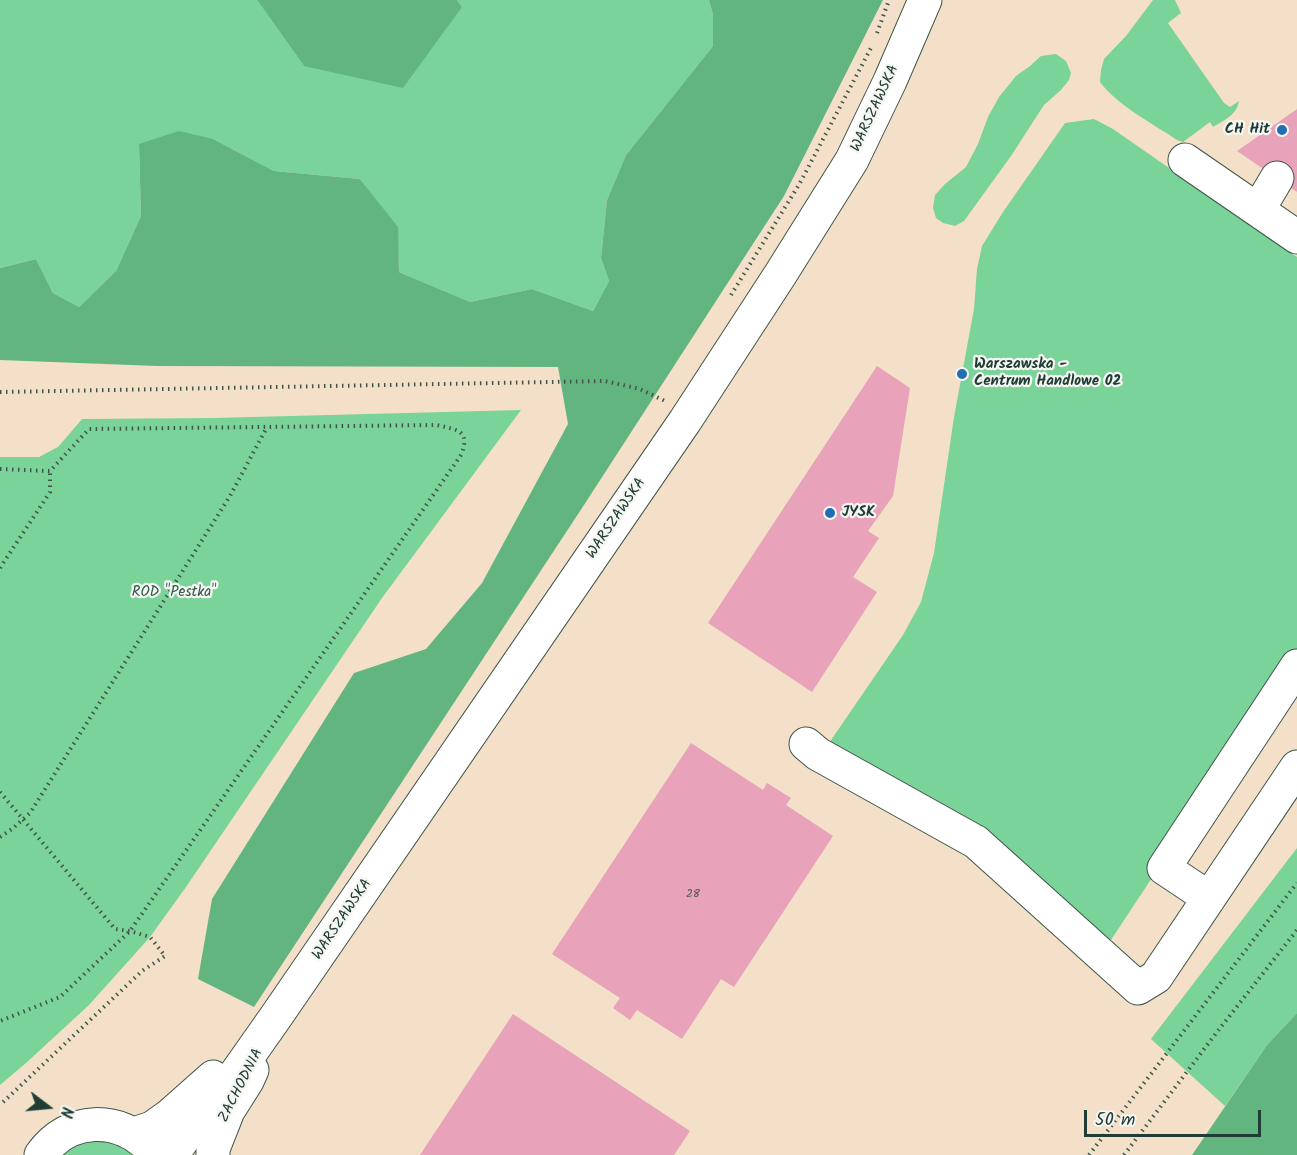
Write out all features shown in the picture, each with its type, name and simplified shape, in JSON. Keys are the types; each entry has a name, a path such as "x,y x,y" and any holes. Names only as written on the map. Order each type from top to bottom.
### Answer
{"main road":[{"name":"WARSZAWSKA","path":"172,1155 230,1082 275,1018 685,421 852,160 926,0"},
{"path":"1185,160 1297,237"},
{"path":"1258,210 1277,178"},
{"path":"1209,898 1164,868 1296,668"},
{"path":"806,744 818,754 976,842 1138,988 1156,977 1297,767"},
{"name":"WARSZAWSKA","path":"145,1145 152,1128 169,1116 230,1062 275,1018"},
{"name":"ZACHODNIA","path":"213,1155 213,1149 228,1111 247,1081 275,1018"},
{"path":"41,1155 60,1136 76,1128 93,1124 111,1125 128,1131 145,1145"}],"path":[{"path":"728,298 800,183 875,41 889,0"},
{"path":"0,392 605,381 640,389 663,400 685,421"},
{"path":"0,568 50,492 50,471 89,429 437,425 456,430 463,435 465,444 461,455 130,931 60,997 0,1022"},
{"path":"0,837 30,813 230,496 267,427"},
{"path":"0,469 50,471"},
{"path":"0,792 115,929 150,938 165,956 142,971 0,1105"},
{"path":"1089,1155 1297,883"},
{"path":"1124,1155 1297,930"}],"green space":[{"path":"0,0 257,0 304,66 462,7 457,0 709,0 713,15 713,46 626,155 607,200 601,258 609,281 593,311 532,289 470,302 399,272 397,227 360,179 274,171 213,139 139,144 141,216 116,271 79,307 53,293 36,259 0,268"},
{"path":"257,0 457,0 462,7 403,88 304,66"},
{"path":"709,0 883,0 784,196 254,1007 198,979 212,899 354,673 426,649 482,583 568,424 558,367 157,366 0,360 0,268 36,259 53,293 79,307 116,271 141,216 139,144 179,131 213,139 274,171 360,179 398,227 399,272 470,302 532,289 593,311 609,281 601,258 607,200 626,155 713,46 713,15"},
{"path":"1153,0 1175,0 1181,13 1168,23 1224,103 1230,107 1239,101 1236,110 1229,117 1213,127 1210,122 1183,142 1136,114 1107,91 1100,82 1104,59 1126,36"},
{"path":"1056,54 1066,61 1071,73 1069,80 1044,105 964,221 955,226 943,223 936,218 933,208 935,195 966,167 999,97 1016,76 1041,56"},
{"path":"1094,119 1113,129 1297,257 1297,658 1105,949 827,746 903,635 921,602 934,553 954,417 974,309 977,269 982,246 1065,123"},
{"name":"ROD \"Pestka\"","path":"521,410 382,598 150,937 89,1005 0,1085 0,457 39,457 58,447 82,419"},
{"path":"1297,848 1297,1013 1267,1045 1225,1106 1151,1039"},
{"path":"1297,1013 1297,1155 1192,1155 1267,1045"},
{"path":"95,1140 116,1144 135,1155 62,1155 78,1145"}],"building":[{"name":"CH Hit","path":"1297,109 1297,192 1237,151"},
{"name":"JYSK","path":"877,366 910,388 893,496 868,531 879,538 853,577 877,592 812,692 708,623"},
{"path":"691,743 763,790 767,783 791,798 786,805 833,836 734,987 721,979 682,1039 637,1010 630,1020 613,1008 620,998 552,954"},
{"path":"513,1014 690,1131 674,1155 420,1155"}],"place":[{"name":"CH Hit","path":"1282,130"},
{"name":"Warszawska - Centrum Handlowe 02","path":"962,374"},
{"name":"JYSK","path":"830,513"}]}
